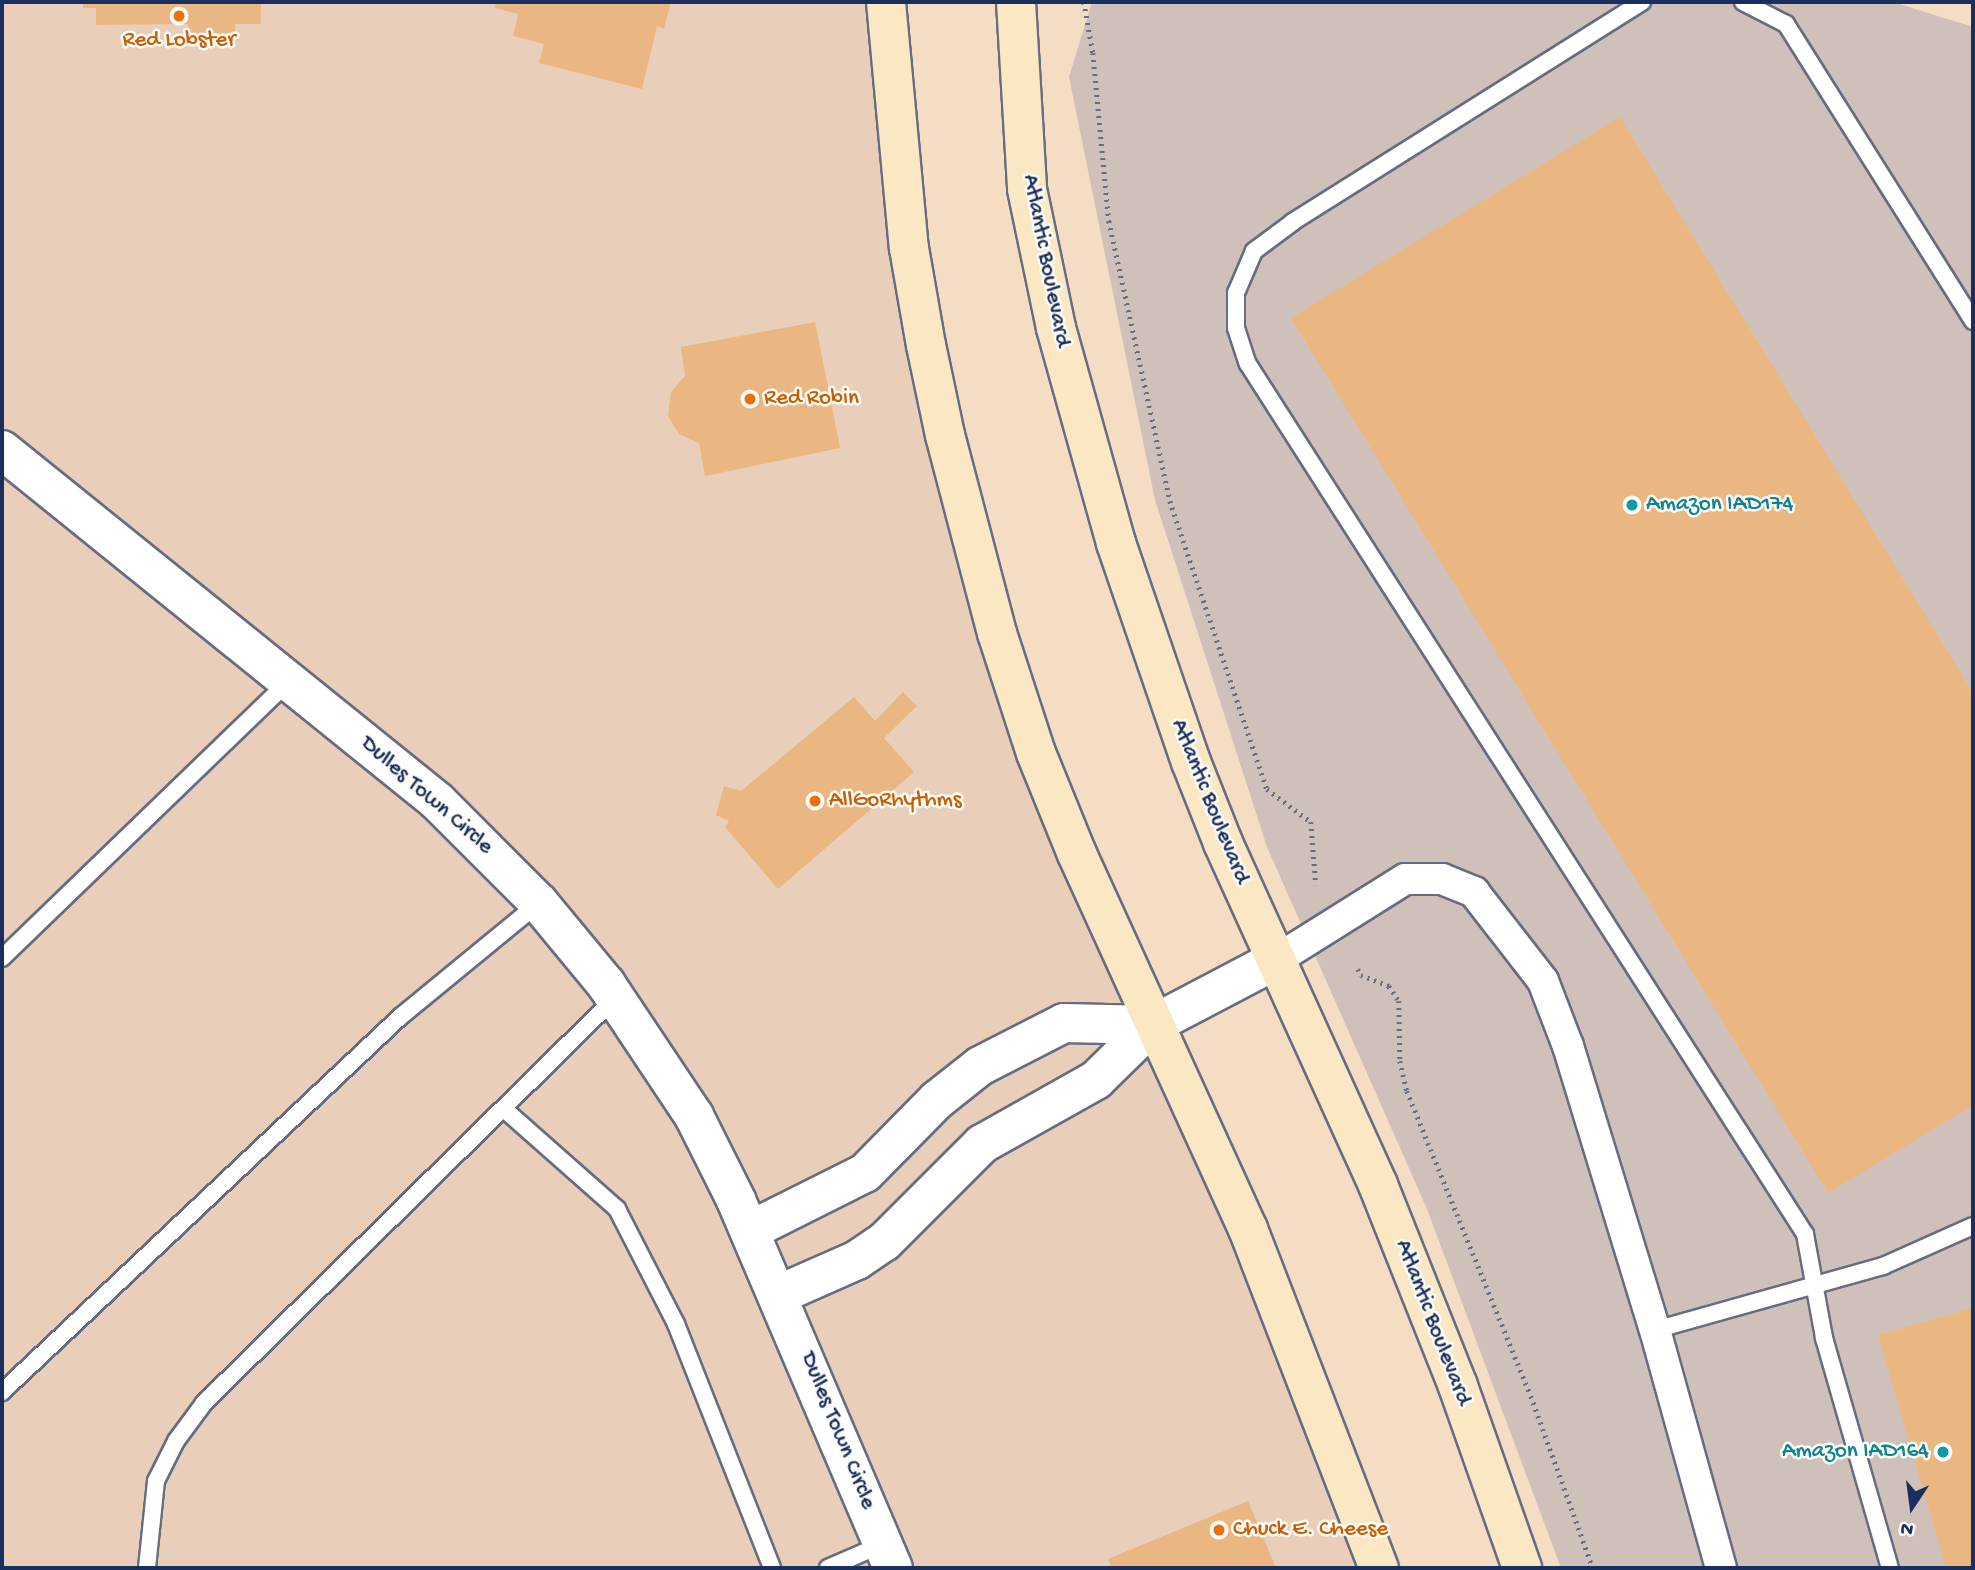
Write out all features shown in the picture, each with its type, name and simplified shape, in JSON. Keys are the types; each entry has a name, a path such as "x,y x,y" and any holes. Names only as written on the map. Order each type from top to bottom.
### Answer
{"main road":[{"path":"886,2 909,248 945,435 972,542 1037,753 1152,1025 1248,1229 1379,1568"},
{"name":"Atlantic Boulevard","path":"1016,2 1027,189 1056,328 1116,543 1191,762 1276,960 1378,1185 1458,1386 1522,1568"},
{"path":"1018,40 1029,2"}],"street":[{"name":"Dulles Town Circle","path":"2,450 437,801 539,903 616,997 694,1116 751,1230 888,1556"},
{"path":"780,1294 857,1260 884,1242 982,1144 1096,1080 1152,1025 1276,960 1405,879 1442,879 1474,892 1543,981 1569,1046 1655,1330 1721,1568"},
{"path":"751,1230 865,1172 936,1100 980,1066 1064,1023 1152,1025"}],"lane":[{"path":"1642,2 1293,222 1254,251 1236,293 1236,328 1248,364 1805,1234 1825,1338 1890,1568"},
{"path":"1743,2 1786,24 1973,321"},
{"path":"2,958 287,682"},
{"path":"2,1392 400,1017 539,903"},
{"path":"147,1568 156,1481 176,1441 204,1403 616,997"},
{"path":"503,1109 617,1209 676,1324 772,1568"},
{"path":"1655,1330 1815,1287 1895,1262 1973,1226"},
{"path":"828,1568 888,1556"}],"path":[{"path":"1084,2 1109,221 1170,501 1267,789 1311,822 1317,885"},
{"path":"1358,969 1361,975 1389,986 1399,1001 1401,1061 1407,1091 1531,1396 1592,1568"}],"shaded area":[{"path":"2,2 886,2 975,555 1379,1568 2,1568"},
{"path":"1092,2 1893,2 1973,27 1973,1568 1561,1568 1427,1209 1267,847 1155,500 1069,77"}],"building":[{"name":"Red Lobster","path":"83,2 261,2 261,24 235,24 235,33 188,34 188,24 96,25 96,8 83,8"},
{"path":"496,2 671,2 664,29 657,26 642,89 539,63 544,44 513,36 518,14 495,8"},
{"name":"Amazon IAD174","path":"1620,117 1973,693 1973,1105 1828,1193 1291,318"},
{"name":"Red Robin","path":"815,322 840,448 705,476 699,443 679,434 668,416 671,392 685,376 681,347"},
{"path":"903,692 917,706 884,738 914,772 778,889 725,827 729,821 716,815 724,786 741,791 854,697 875,721"},
{"name":"Amazon IAD164","path":"1973,1308 1973,1568 1946,1568 1878,1335"},
{"name":"Chuck E. Cheese","path":"1248,1501 1276,1568 1112,1568 1108,1559"}],"place":[{"name":"Red Lobster","path":"179,16"},
{"name":"Red Robin","path":"750,399"},
{"name":"Amazon IAD174","path":"1632,505"},
{"name":"AllGoRhythms","path":"815,801"},
{"name":"Amazon IAD164","path":"1943,1452"},
{"name":"Chuck E. Cheese","path":"1219,1530"}]}
